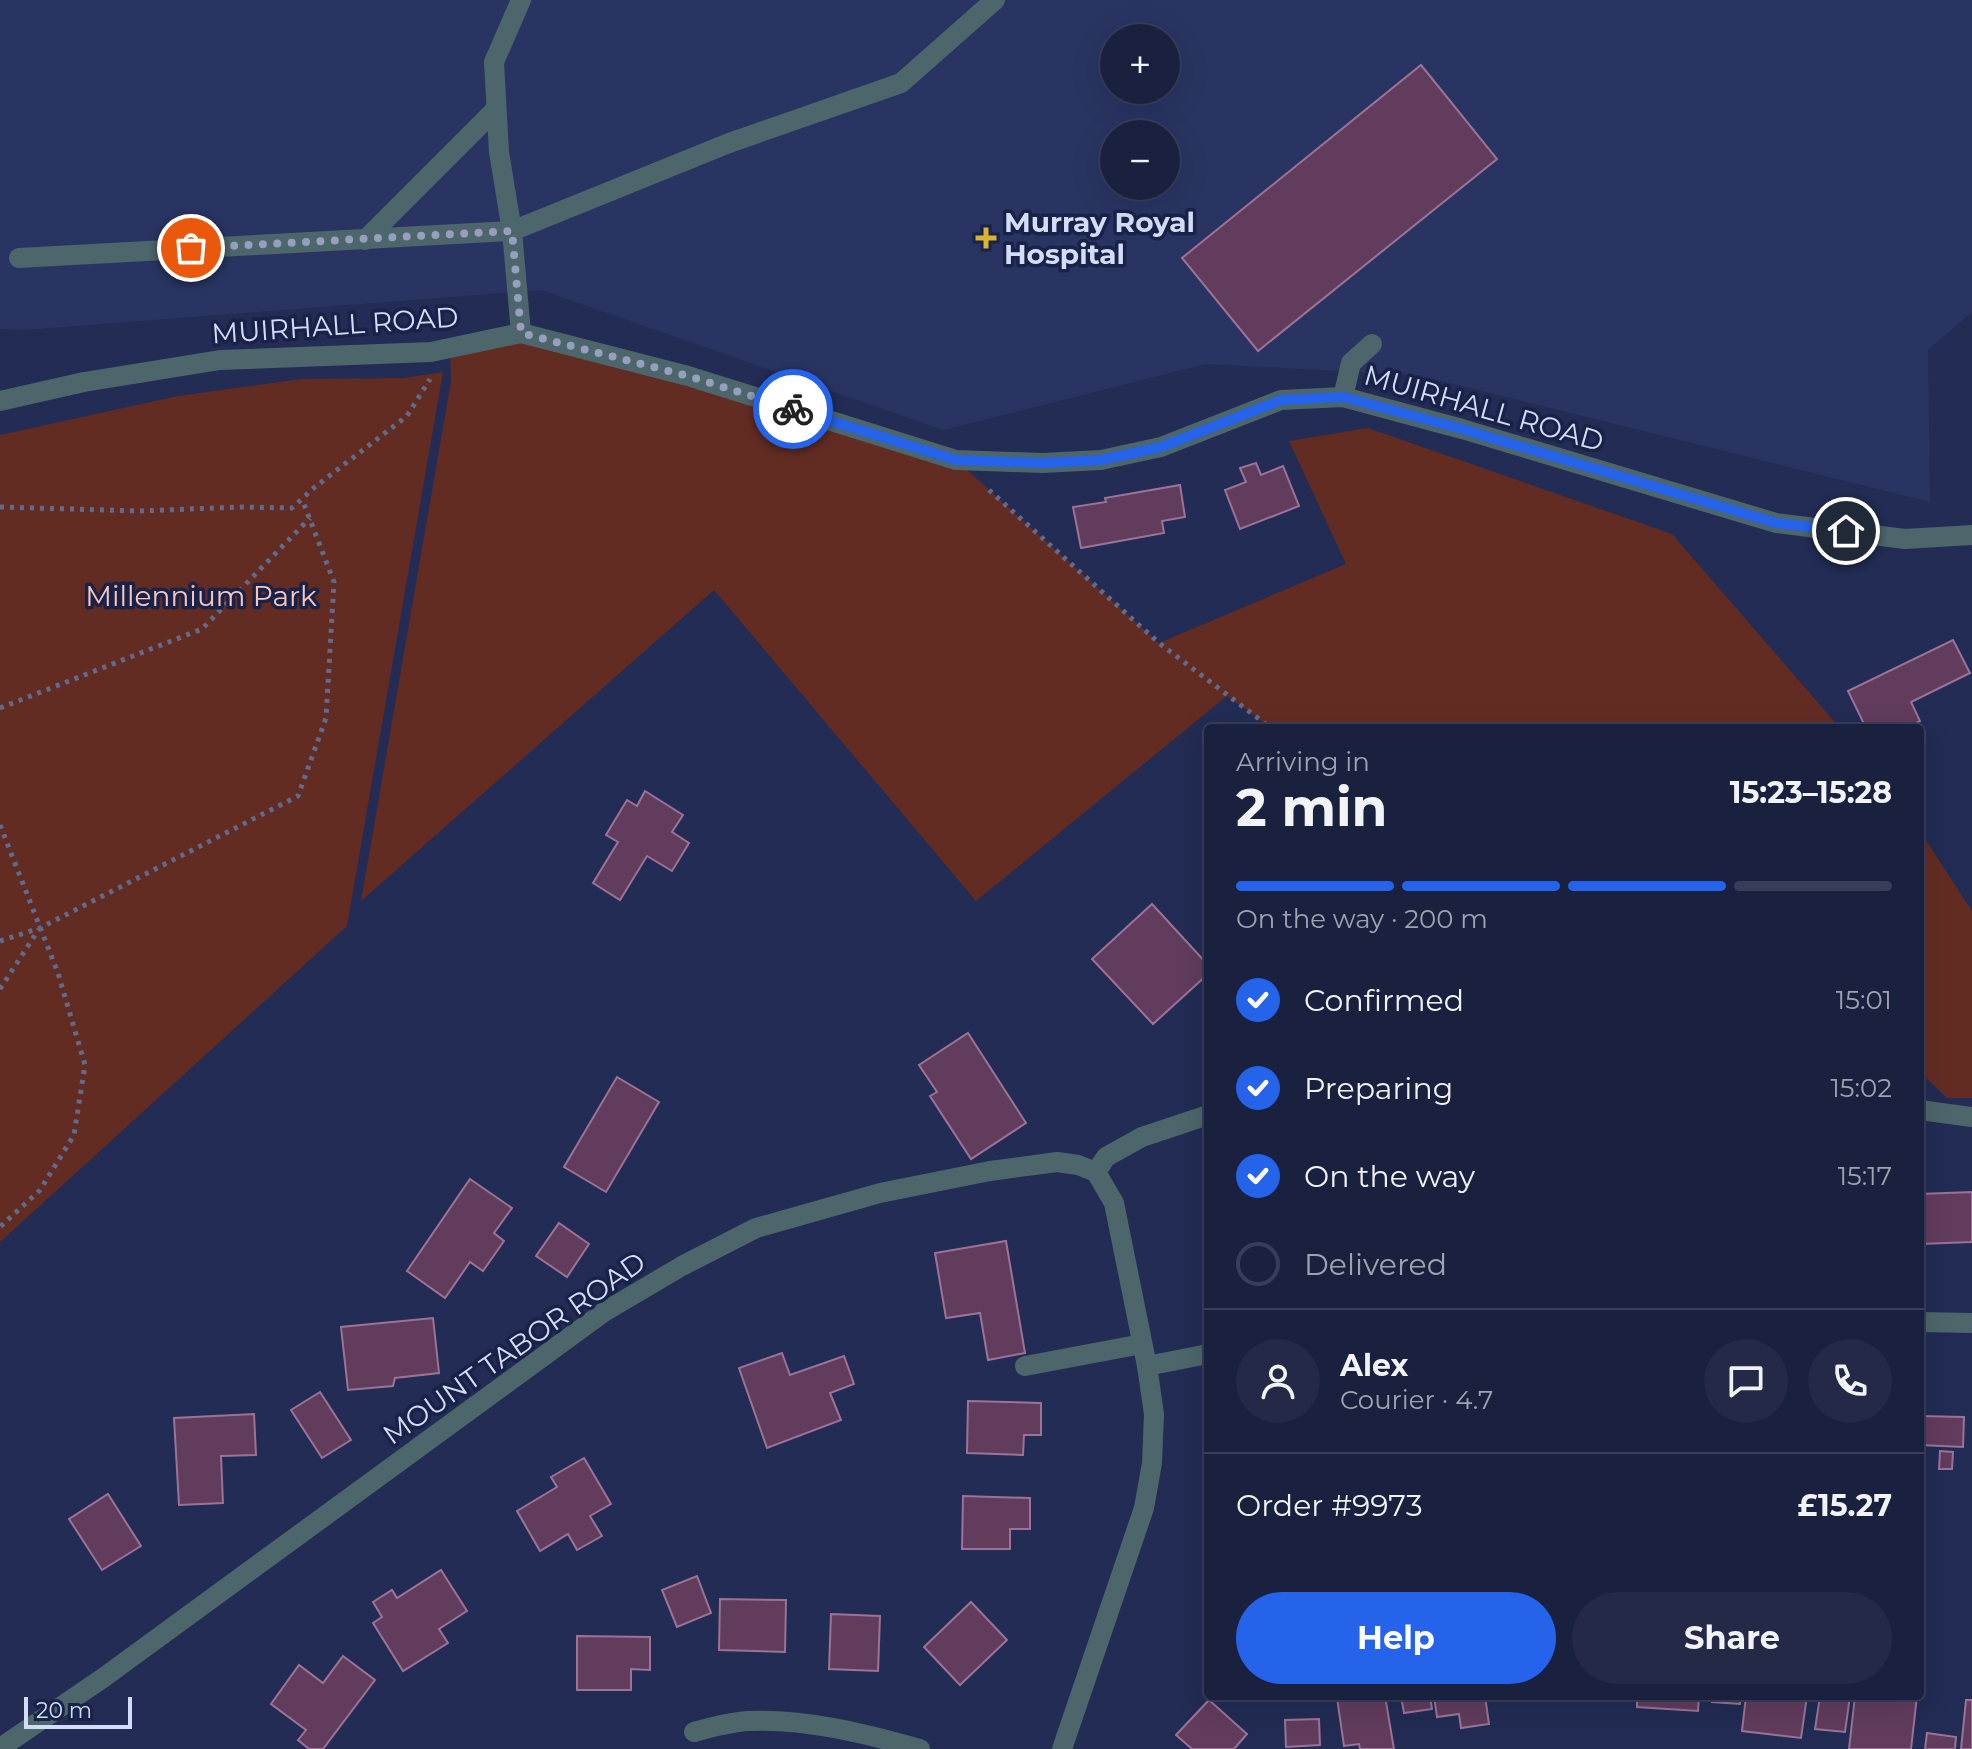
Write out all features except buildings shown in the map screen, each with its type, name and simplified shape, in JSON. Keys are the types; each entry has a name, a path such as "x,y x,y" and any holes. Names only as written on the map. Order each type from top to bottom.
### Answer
{"street":[{"path":"521,0 494,62 499,152 512,231 521,333"},
{"path":"19,258 512,231 729,143 901,83 995,0"},
{"path":"365,240 496,109"},
{"name":"MUIRHALL ROAD","path":"0,401 84,382 220,360 431,352 521,333 688,376 956,460 1042,463 1101,460 1161,447 1281,400 1343,397 1462,429 1776,523 1905,539 1972,535"},
{"path":"1343,397 1351,363 1372,344"},
{"path":"1924,1111 1972,1117"},
{"path":"1062,1749 1144,1508 1152,1463 1154,1414 1147,1366 1114,1203 1096,1172 1106,1157 1142,1137 1204,1116"},
{"name":"MOUNT TABOR ROAD","path":"0,1748 103,1678 604,1312 682,1266 756,1228 880,1193 990,1171 1057,1162 1096,1172"},
{"path":"1924,1322 1972,1323"},
{"path":"1025,1366 1142,1344"},
{"path":"1147,1366 1204,1355"},
{"path":"694,1732 731,1722 772,1721 865,1733 920,1749"}],"path":[{"path":"0,507 140,511 292,508 407,416 433,373 431,352"},
{"path":"956,460 1159,643 1266,724"},
{"path":"0,941 40,928 298,796 326,718 334,582 302,499"},
{"path":"0,708 202,629 310,518"},
{"path":"0,825 58,973 85,1065 74,1135 40,1190 0,1227"},
{"path":"0,989 40,928"}],"shaded area":[{"name":"Murray Royal Hospital","path":"0,0 1972,0 1972,312 1928,350 1930,502 1417,375 1206,364 943,430 541,290 25,330 0,329"}],"green space":[{"path":"521,333 956,460 1159,643 1346,564 1289,441 1368,428 1672,534 1837,724 1266,724 1227,696 976,901 714,590 361,901 451,381 450,348"},
{"name":"Millennium Park","path":"443,372 347,926 0,1242 0,435 178,396 301,379 404,378"},
{"path":"1924,837 1972,911 1972,1098 1947,1098 1924,1076"}],"way so far":[{"path":"191,248 512,231 521,333 688,376 793,409"}],"place":[{"name":"Murray Royal Hospital","path":"986,238"}],"route":[{"path":"793,409 956,460 1042,463 1101,460 1161,447 1281,400 1343,397 1462,429 1776,523 1846,531"}]}
